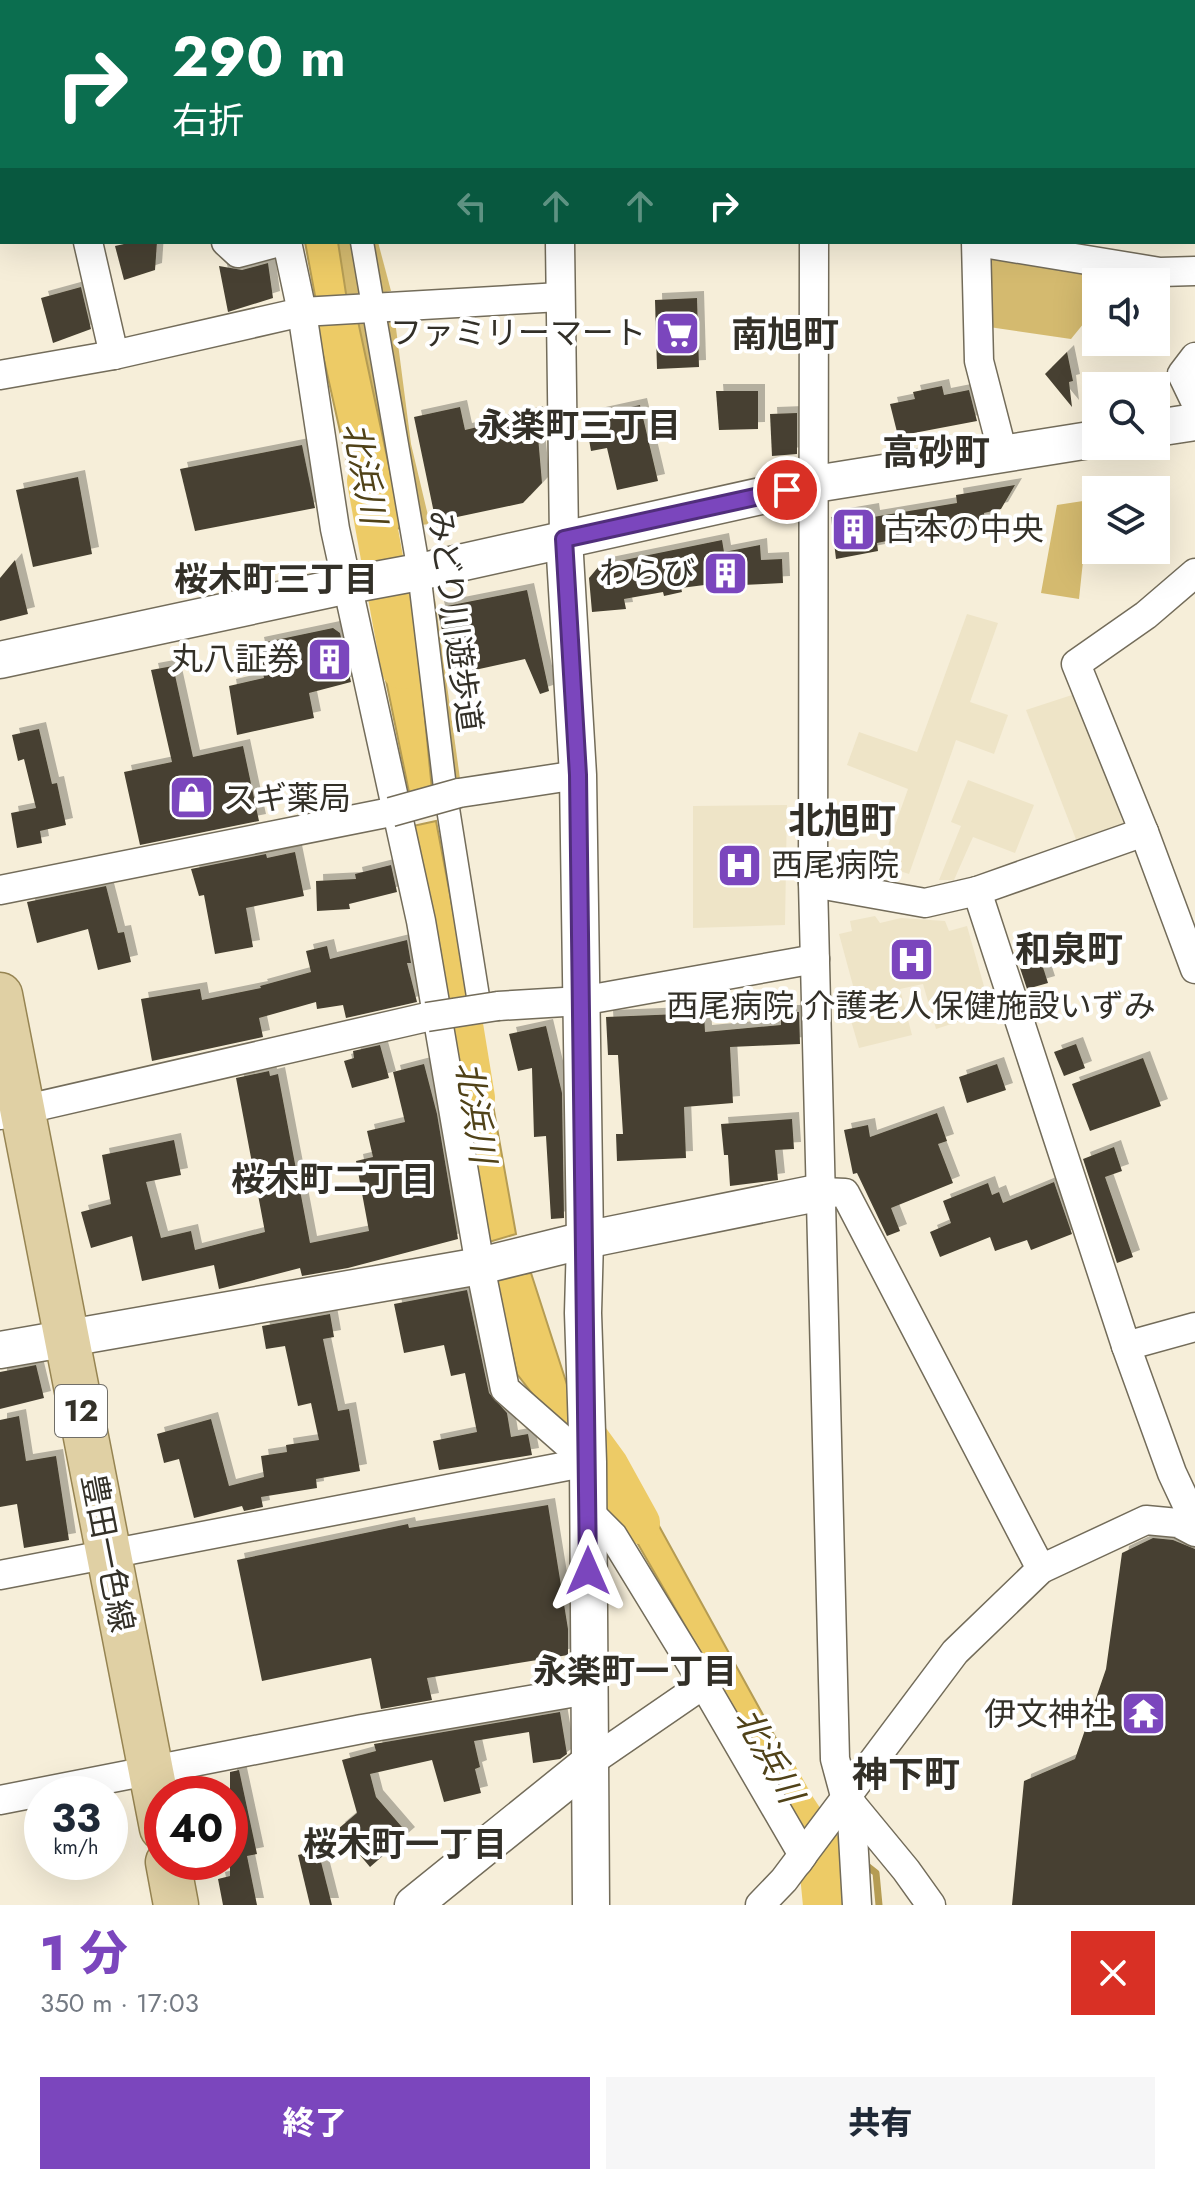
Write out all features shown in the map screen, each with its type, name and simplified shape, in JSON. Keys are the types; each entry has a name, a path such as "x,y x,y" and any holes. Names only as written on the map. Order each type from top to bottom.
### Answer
{"main road":[{"name":"豊田一色線","path":"0,995 11,1113 67,1337 107,1555 153,1776"},
{"path":"171,1880 176,1905"}],"street":[{"path":"88,244 114,355"},
{"path":"228,244 238,253 272,244"},
{"path":"287,244 302,312 335,529 358,583 505,1389 588,1462"},
{"name":"みどり川遊歩道","path":"362,244 489,1008"},
{"path":"560,244 564,539 578,775 581,1001 572,1243 583,1313 588,1462 591,1905"},
{"path":"814,244 813,883 835,1759 857,1905"},
{"path":"976,244 979,361 1003,454"},
{"path":"988,244 1160,272 1195,271"},
{"path":"0,375 114,355 302,312 560,297"},
{"path":"1195,357 1182,374 1195,401"},
{"path":"1170,426 1195,422"},
{"path":"0,660 815,484 1082,441"},
{"path":"1195,573 1146,615 1076,664 1195,969"},
{"path":"0,890 391,812 452,794 578,775"},
{"path":"813,883 925,903 977,891 1144,832"},
{"path":"977,891 1126,1346 1172,1473 1195,1522"},
{"path":"11,1113 427,1017 489,1008 581,1001 815,959"},
{"path":"0,1350 482,1266 572,1243 822,1192 845,1193 1041,1569"},
{"path":"1126,1346 1195,1327"},
{"path":"0,1575 588,1462"},
{"path":"760,1905 844,1803 955,1652 1041,1569 1146,1520 1166,1493 1172,1473"},
{"path":"588,1511 613,1536 704,1684 795,1866"},
{"path":"1146,1520 1178,1523 1195,1532"},
{"path":"413,1905 589,1763 704,1684"},
{"path":"0,1800 362,1729 588,1690"},
{"path":"844,1803 906,1870 931,1905"}],"shaded area":[{"path":"338,244 379,244 391,291 347,300"},
{"path":"985,252 1098,267 1082,268 1082,326 1071,339 989,327"},
{"path":"394,313 411,444 430,524 401,527 358,321"},
{"path":"1082,501 1083,564 1079,599 1041,593 1057,505"},
{"path":"435,599 461,786 432,790 415,601"},
{"path":"967,614 998,623 970,702 1008,715 994,754 956,740 909,874 881,865 908,789 847,765 859,732 917,752"},
{"path":"1075,694 1124,825 1077,842 1026,710"},
{"name":"西尾病院","path":"968,780 1034,805 1015,853 973,837 954,880 939,880 961,826 951,822"},
{"name":"西尾病院","path":"787,805 785,925 693,928 693,806"},
{"name":"西尾病院 介護老人保健施設いずみ","path":"875,916 880,923 901,918 945,921 949,931 967,926 991,1011 936,1029 923,984 900,989 912,1035 859,1048 847,1007 858,1004 839,934 852,931 850,921"}],"water":[{"path":"305,244 338,244 347,300 316,301"},
{"name":"北浜川","path":"358,321 402,527 365,543 316,324"},
{"name":"北浜川","path":"414,607 432,790 410,797 373,617"},
{"name":"北浜川","path":"436,821 471,1005 453,1008 413,826"},
{"name":"北浜川","path":"481,1038 516,1234 489,1242 452,1043"},
{"path":"531,1273 571,1397 566,1437 517,1374 495,1277"},
{"name":"北浜川","path":"615,1446 811,1802 797,1819 609,1494"},
{"name":"北浜川","path":"835,1847 839,1905 816,1905 812,1857"}],"building":[{"path":"157,244 155,270 124,280 115,246"},
{"path":"268,263 273,298 228,312 219,266 242,270"},
{"path":"81,287 91,329 53,343 41,298"},
{"name":"ファミリーマート","path":"697,298 699,367 657,369 655,300"},
{"path":"1067,352 1073,381 1069,382 1072,407 1045,374"},
{"path":"942,386 944,395 969,390 977,421 898,436 890,404 915,399 913,392"},
{"path":"716,391 758,391 758,429 719,430"},
{"path":"640,405 658,481 617,490 607,448 591,451 585,417"},
{"path":"460,407 465,430 536,413 542,483 523,503 443,520 434,513 414,417"},
{"path":"797,413 797,454 772,456 770,414"},
{"path":"302,445 315,508 195,531 180,469"},
{"path":"78,477 92,554 33,567 16,490"},
{"path":"1015,485 1001,509 984,513 986,525 962,529 961,526 877,543 878,551 836,559 831,517 872,510 873,517 957,503 956,495"},
{"path":"722,540 724,552 760,545 761,560 782,559 783,583 721,586 720,583 681,588 682,592 664,596 663,592 624,599 626,609 592,612 589,578 600,565"},
{"path":"15,560 28,614 0,621 0,578"},
{"path":"527,590 549,691 540,694 525,659 452,675 437,608"},
{"path":"333,628 340,633 351,682 309,693 314,718 237,735 229,686 264,678 257,644"},
{"name":"スギ薬局","path":"173,666 193,757 243,746 259,821 140,845 124,772 172,762 151,670"},
{"path":"39,729 52,784 57,783 66,825 40,831 42,843 17,848 11,813 36,808 24,759 18,761 12,735"},
{"path":"295,852 304,896 246,908 253,947 215,954 204,895 199,896 191,869 266,854 267,858"},
{"path":"391,865 397,892 349,904 350,909 317,911 316,881 356,879 355,874"},
{"path":"106,886 118,933 124,932 131,962 98,970 88,929 37,943 27,902"},
{"path":"407,940 411,963 407,963 417,1002 346,1018 343,1005 317,1009 316,1002 259,1018 263,1037 152,1061 141,999 200,989 202,1000 261,988 311,972 306,951 327,946 330,959"},
{"path":"1040,958 1048,983 1027,989 1019,965"},
{"path":"781,1012 799,1012 800,1044 730,1047 733,1103 684,1107 686,1158 617,1161 616,1134 623,1134 618,1055 608,1055 606,1017 704,1013 705,1032 781,1025"},
{"path":"546,1026 562,1093 564,1218 551,1219 546,1136 534,1137 532,1068 518,1071 509,1034"},
{"path":"1076,1044 1085,1068 1064,1076 1054,1052"},
{"path":"380,1045 389,1078 352,1088 344,1061 354,1058 353,1051"},
{"path":"1143,1058 1161,1106 1090,1131 1072,1084"},
{"path":"424,1064 437,1114 458,1239 348,1268 302,1276 300,1268 219,1289 214,1265 142,1281 132,1236 91,1248 81,1212 111,1204 102,1155 174,1140 181,1175 146,1182 161,1238 191,1231 195,1250 265,1232 236,1078 269,1071 270,1076 278,1074 310,1243 369,1231 356,1161 373,1157 367,1131 405,1122 393,1072"},
{"path":"997,1064 1006,1090 967,1103 959,1077"},
{"path":"937,1113 947,1141 938,1144 953,1183 891,1208 900,1231 887,1236 857,1173 853,1174 844,1130 868,1125 870,1137"},
{"path":"792,1119 794,1149 775,1150 778,1180 730,1186 728,1155 724,1155 721,1124"},
{"path":"1114,1147 1122,1171 1105,1177 1133,1257 1117,1263 1083,1159"},
{"path":"1054,1182 1072,1234 1031,1250 1027,1240 995,1251 990,1237 940,1257 930,1232 951,1223 943,1201 988,1183 992,1195 999,1192 1003,1203"},
{"path":"467,1290 489,1393 507,1413 511,1437 528,1434 532,1455 439,1470 433,1441 477,1432 465,1373 451,1376 444,1345 404,1353 394,1304"},
{"path":"330,1314 334,1337 323,1339 338,1411 349,1409 360,1471 316,1479 317,1488 261,1497 263,1507 244,1511 242,1506 194,1518 179,1459 164,1463 157,1434 211,1419 229,1486 264,1477 261,1456 287,1452 286,1445 319,1440 311,1403 298,1406 285,1346 266,1349 262,1326"},
{"path":"36,1365 44,1398 0,1409 0,1372"},
{"path":"19,1416 26,1461 56,1456 69,1540 24,1548 17,1504 0,1507 0,1420"},
{"path":"548,1505 568,1629 568,1655 427,1678 432,1700 381,1709 371,1658 262,1681 237,1560 408,1524 409,1528"},
{"name":"伊文神社","path":"1153,1538 1173,1540 1195,1549 1195,1905 1012,1905 1024,1781 1075,1759 1106,1669 1122,1553"},
{"path":"560,1712 567,1754 560,1759 533,1763 529,1732 474,1741 480,1767 475,1769 481,1793 444,1802 432,1760 370,1774 376,1797 408,1834 370,1867 338,1829 357,1813 342,1760 376,1751 374,1744"},
{"path":"239,1770 240,1776 230,1776 230,1772"},
{"path":"248,1812 257,1854 248,1856"},
{"path":"318,1850 332,1905 310,1905 298,1855"},
{"path":"248,1861 257,1905 223,1905 218,1880 248,1880"}],"waterway":[{"name":"北浜川","path":"368,481 402,668"},
{"name":"北浜川","path":"453,970 474,1098"},
{"name":"北浜川","path":"572,1417 607,1465 639,1523"},
{"name":"北浜川","path":"772,1767 818,1843 824,1905"},
{"path":"796,1810 818,1827"},
{"path":"862,1862 876,1873 879,1905"}],"place":[{"name":"ファミリーマート","path":"677,333"},
{"name":"古本の中央","path":"853,529"},
{"name":"わらび","path":"726,573"},
{"name":"丸八証券","path":"330,659"},
{"name":"スギ薬局","path":"192,798"},
{"name":"西尾病院","path":"740,865"},
{"name":"西尾病院 介護老人保健施設いずみ","path":"911,959"},
{"name":"伊文神社","path":"1143,1714"}],"district":[{"name":"南旭町","path":"785,334"},
{"name":"永楽町三丁目","path":"579,425"},
{"name":"高砂町","path":"936,452"},
{"name":"桜木町三丁目","path":"276,579"},
{"name":"北旭町","path":"842,820"},
{"name":"和泉町","path":"1069,949"},
{"name":"桜木町二丁目","path":"333,1179"},
{"name":"永楽町一丁目","path":"635,1671"},
{"name":"神下町","path":"906,1774"},
{"name":"桜木町一丁目","path":"405,1844"}],"route":[{"path":"588,1571 578,775 564,539 787,490"}]}
